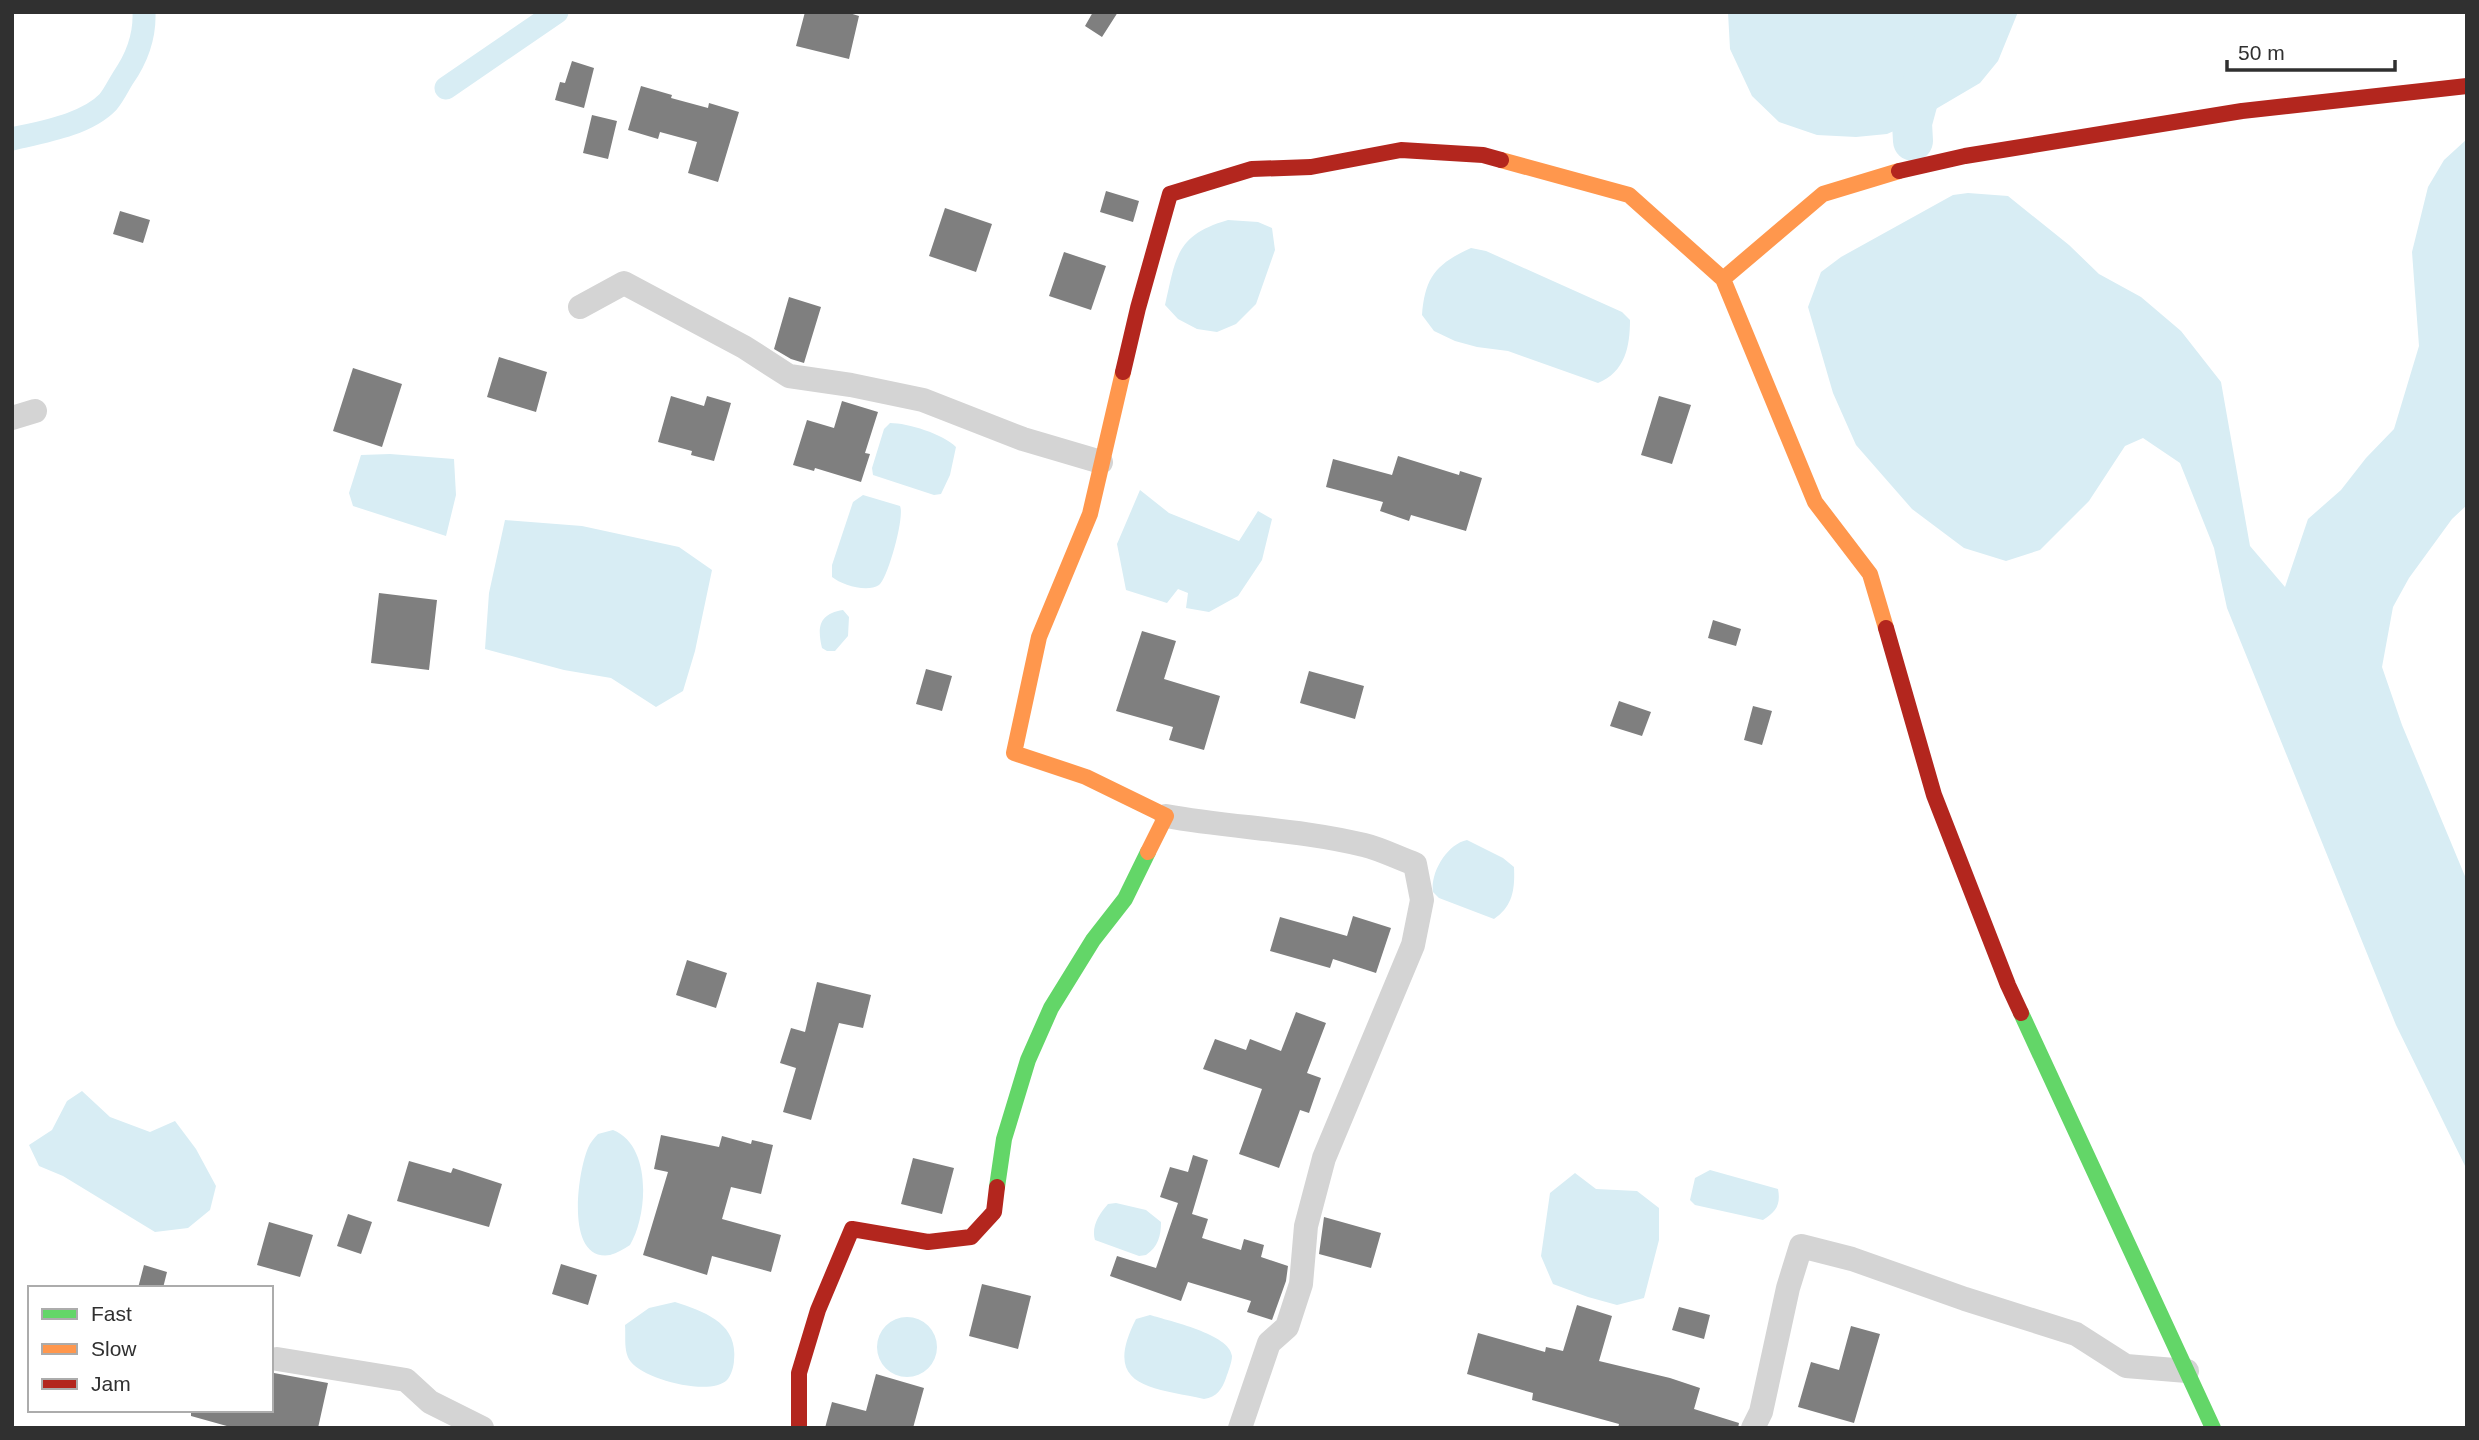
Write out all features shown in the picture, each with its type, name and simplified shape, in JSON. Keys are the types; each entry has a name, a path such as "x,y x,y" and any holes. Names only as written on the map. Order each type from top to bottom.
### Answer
{"street":[{"path":"1723,279 1823,194 1904,170 1978,154 2242,111 2467,86"},
{"path":"1241,1428 1269,1343 1287,1327 1301,1284 1306,1226 1324,1158 1413,944 1422,900 1415,864 1368,846 1304,833 1214,825 1166,816 1086,777 1014,753 1039,637 1090,514 1138,308 1170,194 1252,169 1311,167 1401,150 1483,155 1629,195 1723,279 1815,502 1870,574 1934,795 2008,985 2213,1428"},
{"path":"580,307 624,283 744,347 789,376 923,400 1023,439 1101,462"},
{"path":"799,1428 799,1373 818,1310 852,1228 928,1242 971,1237 994,1212 1004,1139 1028,1060 1051,1008 1093,940 1125,899 1166,816"},
{"path":"1753,1428 1761,1412 1785,1302 1801,1246 1852,1259 2076,1334 2126,1366 2187,1371"},
{"path":"277,1359 405,1380 430,1402 482,1428"}],"shaded area":[{"path":"1728,12 2018,12 1998,61 1980,83 1912,123 1887,134 1856,137 1817,135 1779,122 1752,96 1730,49"},
{"path":"2467,139 2467,505 2452,519 2409,578 2393,607 2382,667 2402,725 2467,881 2467,1170 2396,1025 2227,608 2214,548 2180,463 2143,438 2125,446 2089,501 2040,550 2006,561 1964,548 1912,509 1856,445 1833,393 1808,307 1821,272 1841,257 1953,195 1968,193 2008,196 2069,245 2099,274 2141,297 2181,331 2221,382 2250,546 2285,587 2308,519 2341,490 2366,458 2394,429 2419,346 2412,252 2428,187 2444,160"},
{"path":"1228,220 1258,222 1272,228 1275,250 1256,304 1236,324 1217,332 1197,329 1178,319 1165,305 1172,274 1181,250 1188,241 1211,226"},
{"path":"1471,248 1486,251 1622,312 1630,320 1627,349 1620,365 1598,383 1508,351 1477,347 1434,331 1422,315 1430,281 1441,266"},
{"path":"890,423 925,430 956,447 950,475 941,494 934,495 873,475 872,468 884,429"},
{"path":"390,454 454,459 456,495 446,536 353,506 349,493 361,455"},
{"path":"1140,490 1169,513 1239,541 1258,511 1272,519 1262,560 1238,596 1209,612 1186,608 1188,593 1178,589 1167,603 1126,590 1117,544"},
{"path":"863,495 900,506 901,512 898,534 887,571 879,585 868,588 848,585 832,577 832,565 853,502"},
{"path":"505,520 582,526 679,547 712,570 695,651 683,691 656,707 611,678 564,670 485,649 489,593"},
{"path":"843,610 849,617 848,636 835,651 827,651 822,648 820,628 824,618"},
{"path":"1467,840 1503,858 1514,867 1512,896 1494,919 1439,898 1433,892 1434,876 1441,860 1453,847"},
{"path":"82,1091 110,1117 150,1132 175,1121 196,1149 216,1186 210,1210 188,1228 155,1232 63,1176 39,1166 29,1145 52,1130 67,1101"},
{"path":"613,1130 626,1138 635,1150 643,1182 643,1199 636,1232 630,1245 610,1255 595,1253 586,1244 580,1230 578,1194 584,1159 590,1144 598,1134"},
{"path":"1710,1170 1778,1189 1776,1208 1763,1220 1695,1205 1690,1200 1695,1178"},
{"path":"1575,1173 1596,1189 1637,1191 1659,1208 1659,1240 1644,1298 1617,1305 1553,1284 1541,1256 1550,1193"},
{"path":"1116,1203 1146,1210 1161,1222 1158,1241 1146,1255 1139,1256 1095,1240 1094,1230 1099,1216 1108,1204"},
{"path":"675,1302 708,1315 725,1328 731,1337 734,1347 731,1373 727,1380 719,1385 693,1386 663,1380 638,1368 628,1358 625,1325 649,1308"},
{"path":"1150,1315 1210,1335 1229,1348 1231,1364 1223,1386 1216,1394 1204,1399 1150,1387 1128,1371 1124,1359 1136,1319"},
{"path":"907,1317 924,1322 932,1330 937,1347 932,1364 924,1372 907,1377 890,1372 882,1364 877,1347 882,1330 890,1322"}],"building":[{"path":"805,12 846,12 859,16 849,59 796,46"},
{"path":"1093,12 1118,12 1102,37 1085,26"},
{"path":"572,61 594,68 584,108 555,100 560,82 565,83"},
{"path":"641,86 708,108 709,103 739,112 718,182 688,173 697,142 660,132 658,139 628,130"},
{"path":"592,115 617,121 608,159 583,153"},
{"path":"1106,191 1139,201 1133,222 1100,212"},
{"path":"945,208 992,224 976,272 929,256"},
{"path":"120,211 150,220 143,243 113,234"},
{"path":"1064,252 1106,266 1091,310 1049,296"},
{"path":"789,297 821,307 804,363 774,349"},
{"path":"499,357 547,372 536,412 487,397"},
{"path":"353,368 402,384 382,447 333,431"},
{"path":"671,396 704,406 707,396 731,403 714,461 691,455 692,451 658,442"},
{"path":"1659,396 1691,405 1672,464 1641,455"},
{"path":"842,401 878,412 865,453 870,454 861,482 815,468 814,471 793,465 807,420 834,428"},
{"path":"1398,456 1459,475 1460,471 1482,478 1466,531 1411,515 1409,521 1380,511 1383,502 1326,487 1333,459 1392,475"},
{"path":"379,593 437,600 429,670 371,663"},
{"path":"1713,620 1741,629 1736,646 1708,638"},
{"path":"1142,631 1176,641 1164,679 1220,696 1204,750 1169,740 1173,727 1116,711"},
{"path":"926,669 952,676 942,711 916,704"},
{"path":"1309,671 1364,686 1355,719 1300,703"},
{"path":"1619,701 1651,712 1642,736 1610,726"},
{"path":"1753,706 1772,711 1762,745 1744,740"},
{"path":"1353,916 1391,928 1376,973 1333,959 1330,968 1270,951 1280,917 1347,936"},
{"path":"687,960 727,973 716,1008 676,995"},
{"path":"817,982 871,995 863,1028 839,1023 811,1120 783,1112 796,1068 780,1063 791,1028 805,1032"},
{"path":"1296,1012 1326,1023 1307,1073 1321,1078 1309,1113 1300,1110 1279,1168 1239,1154 1262,1089 1203,1069 1215,1039 1246,1050 1250,1039 1281,1051"},
{"path":"661,1135 719,1147 722,1136 751,1144 752,1140 773,1145 761,1194 731,1187 722,1219 781,1235 771,1272 712,1256 707,1275 643,1255 668,1172 654,1169"},
{"path":"1193,1155 1208,1160 1192,1214 1208,1219 1202,1238 1241,1250 1244,1239 1264,1245 1261,1257 1288,1266 1286,1281 1272,1320 1247,1312 1251,1301 1188,1282 1181,1301 1110,1276 1117,1256 1156,1268 1178,1203 1160,1197 1170,1167 1188,1172"},
{"path":"913,1158 954,1168 942,1214 901,1204"},
{"path":"409,1161 451,1173 453,1168 502,1184 489,1227 397,1201"},
{"path":"348,1214 372,1222 361,1254 337,1246"},
{"path":"1324,1217 1381,1233 1371,1268 1319,1254"},
{"path":"269,1222 313,1235 300,1277 257,1265"},
{"path":"561,1264 597,1275 588,1305 552,1294"},
{"path":"144,1265 167,1272 164,1286 139,1286"},
{"path":"982,1284 1031,1296 1018,1349 969,1336"},
{"path":"1577,1305 1612,1316 1599,1361 1700,1388 1694,1409 1739,1423 1738,1428 1618,1428 1619,1424 1532,1400 1533,1393 1467,1374 1478,1333 1545,1352 1546,1347 1563,1351"},
{"path":"1679,1307 1710,1315 1704,1339 1672,1330"},
{"path":"1851,1326 1880,1334 1854,1423 1798,1407 1811,1362 1839,1370"},
{"path":"274,1373 328,1383 318,1428 234,1428 191,1416 191,1412 273,1412"},
{"path":"876,1374 924,1388 913,1428 825,1428 832,1402 866,1411"}],"waterway":[{"path":"12,139 76,122 88,117 108,102 136,55 143,30 144,12"},
{"path":"446,88 557,12"},
{"path":"1913,141 1912,123 1942,12"}],"traffic: fast":[{"path":"997,1187 1004,1139 1028,1060 1051,1008 1093,940 1125,899 1148,852"},
{"path":"2021,1013 2213,1428"}],"traffic: slow":[{"path":"1501,160 1629,195 1723,279"},
{"path":"1886,628 1870,574 1815,502 1723,279 1823,194 1899,171"},
{"path":"1123,372 1090,514 1039,637 1014,753 1086,777 1166,816 1148,852"}],"traffic: jam":[{"path":"1899,171 1965,156 2242,111 2467,86"},
{"path":"1123,372 1170,194 1252,169 1311,167 1401,150 1483,155 1501,160"},
{"path":"1886,628 1934,795 2021,1013"},
{"path":"799,1428 799,1373 818,1310 852,1229 928,1242 971,1237 994,1212 997,1187"}]}
